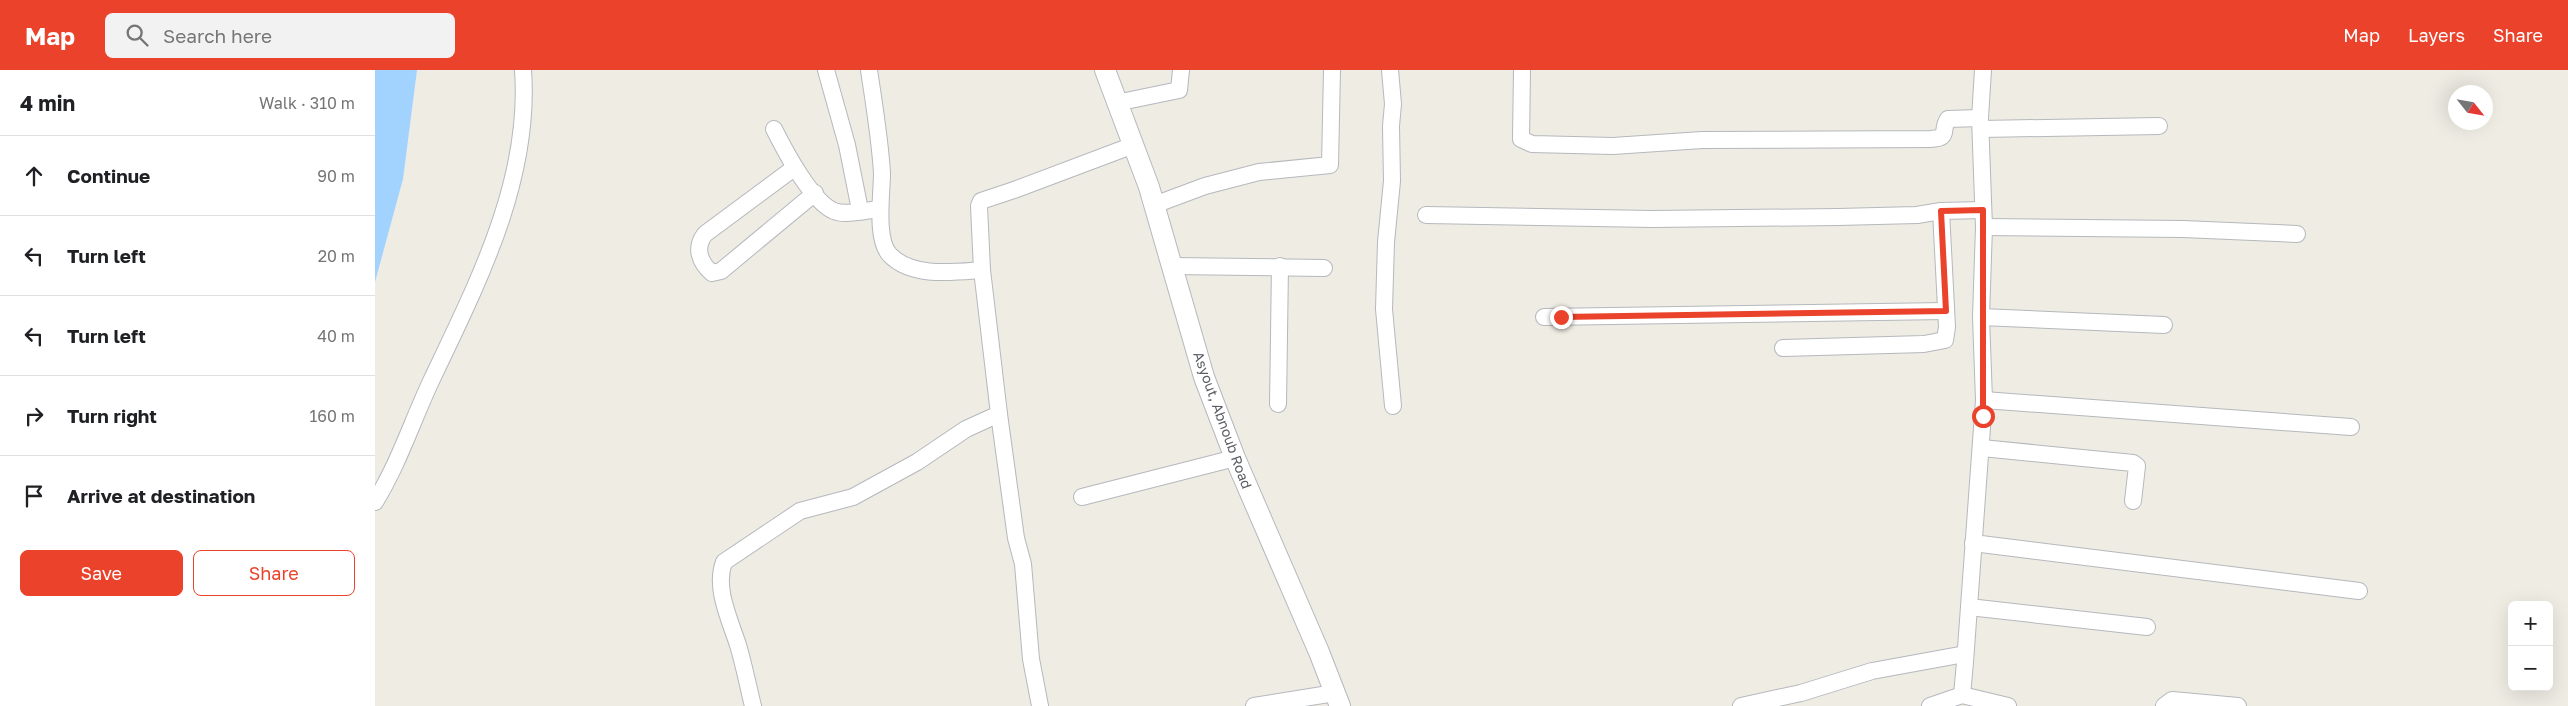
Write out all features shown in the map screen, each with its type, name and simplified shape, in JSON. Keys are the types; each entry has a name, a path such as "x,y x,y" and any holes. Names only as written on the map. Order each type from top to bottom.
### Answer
{"street":[{"path":"375,502 480,279 505,206 521,130 523,70"},
{"path":"826,70 847,144 860,210"},
{"path":"869,70 882,173 880,209 886,248 890,255 898,261 914,268 942,273 983,270"},
{"name":"Asyout, Abnoub Road","path":"1105,70 1154,205 1204,377 1235,458 1338,699"},
{"path":"1116,103 1179,90 1181,70"},
{"path":"1154,205 1205,186 1259,172 1330,165 1332,70"},
{"path":"1391,70 1393,104 1391,126 1392,181 1385,242 1384,310 1393,406"},
{"path":"1522,70 1521,139 1532,144 1613,146 1712,140 1930,139 1940,138 1944,135 1948,118 1980,123 2159,126"},
{"path":"1972,700 1965,654 1984,400 1981,317 1984,227 1980,123 1983,70"},
{"path":"774,129 794,168 833,211 841,213 880,209"},
{"path":"1040,706 1031,659 1023,564 1015,538 999,414 983,270 979,206 981,201 1131,146"},
{"path":"794,168 701,238 699,252 701,260 707,268 712,273 721,271 815,193"},
{"path":"1426,215 1652,219 1917,215 1941,211 1983,210"},
{"path":"1783,348 1941,342 1947,337 1941,211"},
{"path":"1984,227 2183,229 2297,234"},
{"path":"1173,266 1324,268"},
{"path":"1278,404 1280,266"},
{"path":"1544,317 1946,311"},
{"path":"1981,317 2164,325"},
{"path":"1984,400 2351,427"},
{"path":"753,706 738,645 727,616 721,578 724,562 800,511 853,497 917,462 966,428 999,414"},
{"path":"1981,448 2133,462 2137,466 2133,501"},
{"path":"1083,497 1235,458"},
{"path":"1973,544 2359,591"},
{"path":"1969,607 2147,627"},
{"path":"1741,706 1801,693 1871,671 1965,654"},
{"path":"1253,706 1338,699"},
{"path":"1930,706 1972,700 2008,706"},
{"path":"2164,706 2172,700 2238,706"}],"water":[{"path":"375,70 417,70 403,179 375,282"}],"route":[{"path":"1561,317 1772,313 1863,314 1946,311 1941,211 1983,210 1981,317 1983,416"}]}
